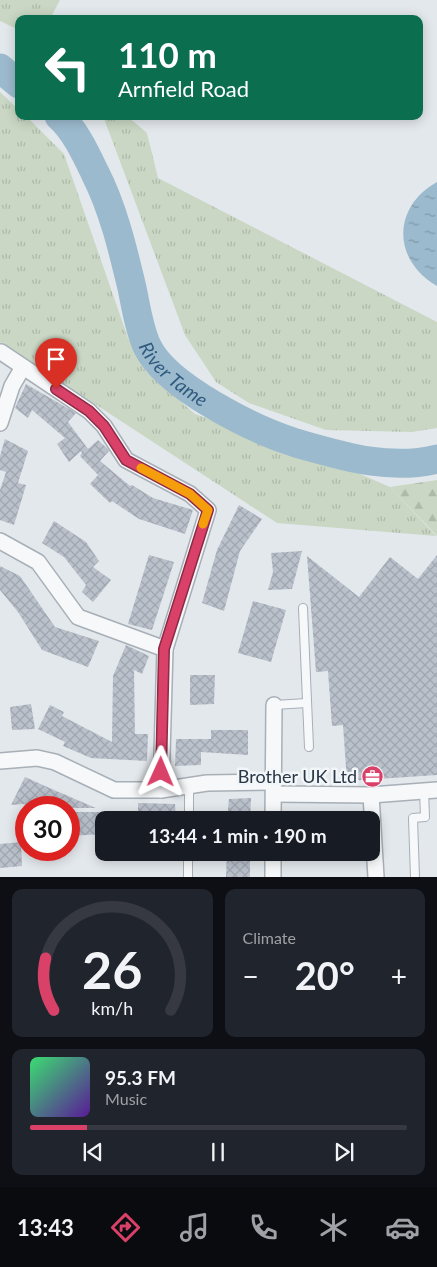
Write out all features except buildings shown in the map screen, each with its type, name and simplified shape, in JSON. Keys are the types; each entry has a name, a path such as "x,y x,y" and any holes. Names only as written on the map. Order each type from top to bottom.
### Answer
{"street":[{"path":"1,352 89,411 104,426 126,460 190,494 208,510 164,649 161,790"},
{"path":"0,423 12,386 23,367"},
{"path":"0,540 38,562 78,617 164,649"},
{"path":"273,811 274,705"},
{"path":"0,761 37,758 55,762 114,790 161,790 207,783 371,795 431,790"},
{"path":"371,795 376,877"},
{"path":"273,861 273,877"}],"lane":[{"path":"303,608 309,747"},
{"path":"274,705 307,703"},
{"path":"189,786 189,811"},
{"path":"415,877 413,818 425,817 431,790"},
{"path":"188,861 188,877"}],"green space":[{"path":"0,0 60,0 52,15 15,15 15,28 0,21"},
{"path":"0,92 15,106 15,120 30,120 64,154 128,338 145,370 195,414 346,468 390,487 436,536 277,523 0,342"},
{"path":"104,120 132,120 147,133 158,178 437,322 437,428 412,432 326,430 249,403 216,382 185,335"},
{"path":"437,480 437,536 390,487"}],"water":[{"path":"437,182 437,286 422,275 412,262 405,248 403,234 405,219 412,205 422,193"}],"waterway":[{"name":"River Tame","path":"0,68 15,81"},
{"name":"River Tame","path":"63,120 80,143 107,200 121,244 144,339 157,361 173,377 213,405 258,428 296,443 348,457 383,463 419,462 437,459"}],"slow traffic":[{"path":"141,468 190,494 208,510 203,524"}],"place":[{"name":"Brother UK Ltd","path":"373,776"}],"route":[{"path":"56,389 89,411 104,426 126,460 190,494 208,510 164,649 161,772"}]}
